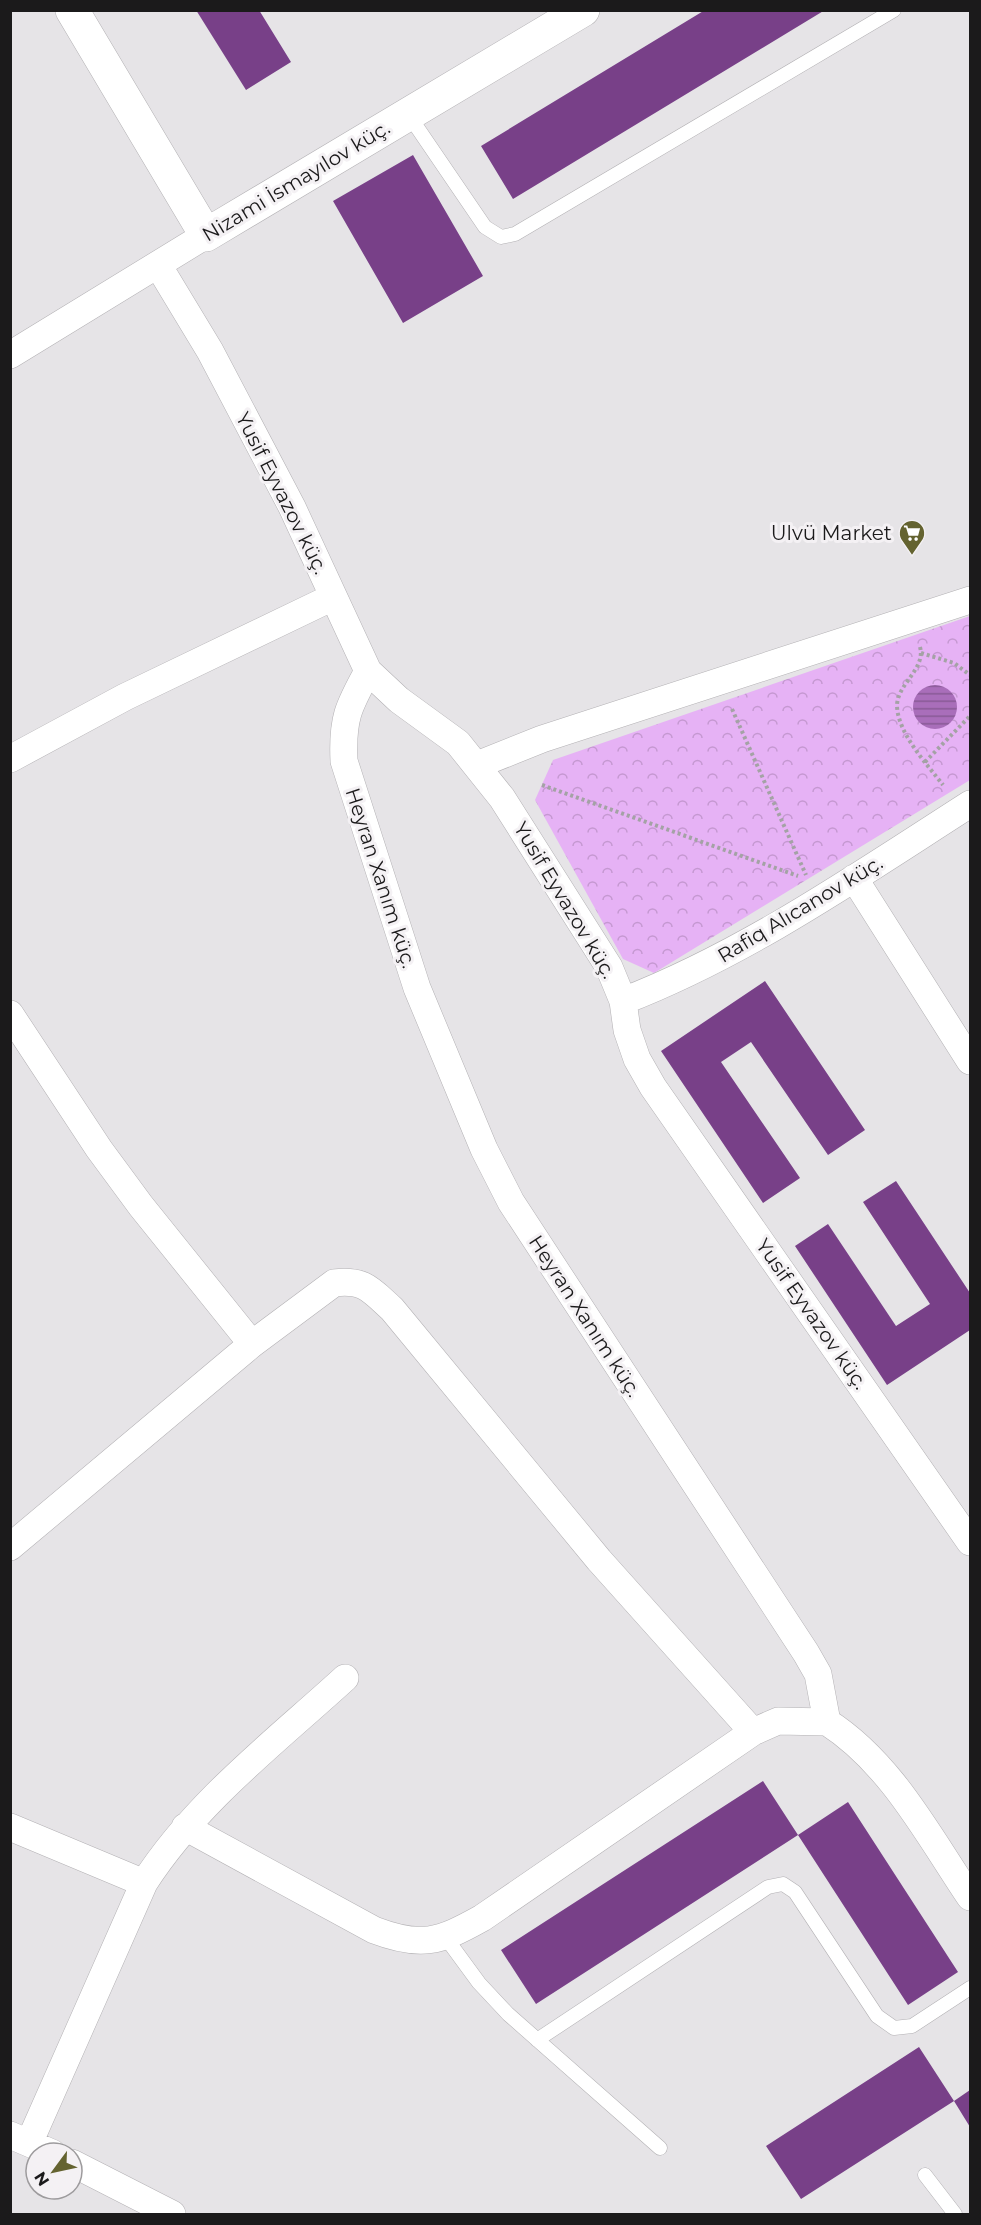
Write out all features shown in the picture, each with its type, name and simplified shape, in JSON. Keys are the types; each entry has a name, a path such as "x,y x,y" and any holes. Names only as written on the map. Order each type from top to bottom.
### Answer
{"street":[{"path":"72,10 206,235"},
{"name":"Nizami İsmayılov küç.","path":"10,355 583,10"},
{"name":"Yusif Eyvazov küç.","path":"158,265 210,351 287,497 368,671 399,700 458,743 502,798 609,967 623,1001 627,1030 637,1059 653,1087 970,1542"},
{"path":"10,759 125,697 333,597"},
{"path":"477,765 542,739 970,600"},
{"name":"Heyran Xanım küç.","path":"368,671 349,705 342,729 344,761 417,988 484,1149 511,1202 553,1268 806,1653 818,1674 827,1722"},
{"name":"Rafiq Alıcanov küç.","path":"623,1001 705,966 854,878 960,799"},
{"path":"854,878 970,1061"},
{"path":"10,1014 113,1168 252,1344"},
{"path":"10,1547 252,1344 334,1283 351,1281 366,1286 392,1309 599,1560 753,1732"},
{"path":"32,2141 144,1883 185,1827 345,1678"},
{"path":"185,1827 374,1930 399,1940 446,1938 482,1918 753,1732 778,1721 827,1722 853,1738 880,1765 970,1896"},
{"path":"10,1827 144,1883"},
{"path":"84,2169 172,2214"}],"lane":[{"path":"408,114 485,227 501,237 515,234 894,10"},
{"path":"537,2040 768,1887 783,1884 795,1892 877,2016 894,2028 912,2026 970,1988"},
{"path":"446,1938 478,1983 537,2040 660,2148"},
{"path":"925,2175 955,2214"}],"path":[{"path":"918,643 921,653 920,660 900,692 897,706 909,738 926,762 960,799"},
{"path":"921,653 954,663 970,675"},
{"path":"542,785 808,880 727,699"},
{"path":"926,762 970,716"}],"green space":[{"path":"970,616 970,780 654,973 623,959 535,800 553,760"}],"shaded area":[{"path":"935,685 950,692 957,707 950,722 935,729 920,722 913,707 920,692"}],"building":[{"path":"196,10 259,10 291,62 246,90"},
{"path":"705,10 825,10 513,199 481,146"},
{"path":"413,155 483,276 403,323 333,201"},
{"path":"765,981 865,1130 828,1155 751,1042 721,1062 800,1178 763,1203 661,1051"},
{"path":"896,1181 970,1293 970,1330 887,1385 795,1246 828,1224 896,1326 930,1304 863,1202"},
{"path":"763,1781 798,1835 536,2004 501,1950"},
{"path":"848,1802 958,1972 908,2005 798,1835"},
{"path":"919,2047 954,2101 801,2199 766,2146"},
{"path":"970,2090 970,2127 954,2101"}],"place":[{"name":"Ulvü Market","path":"912,556"}]}
